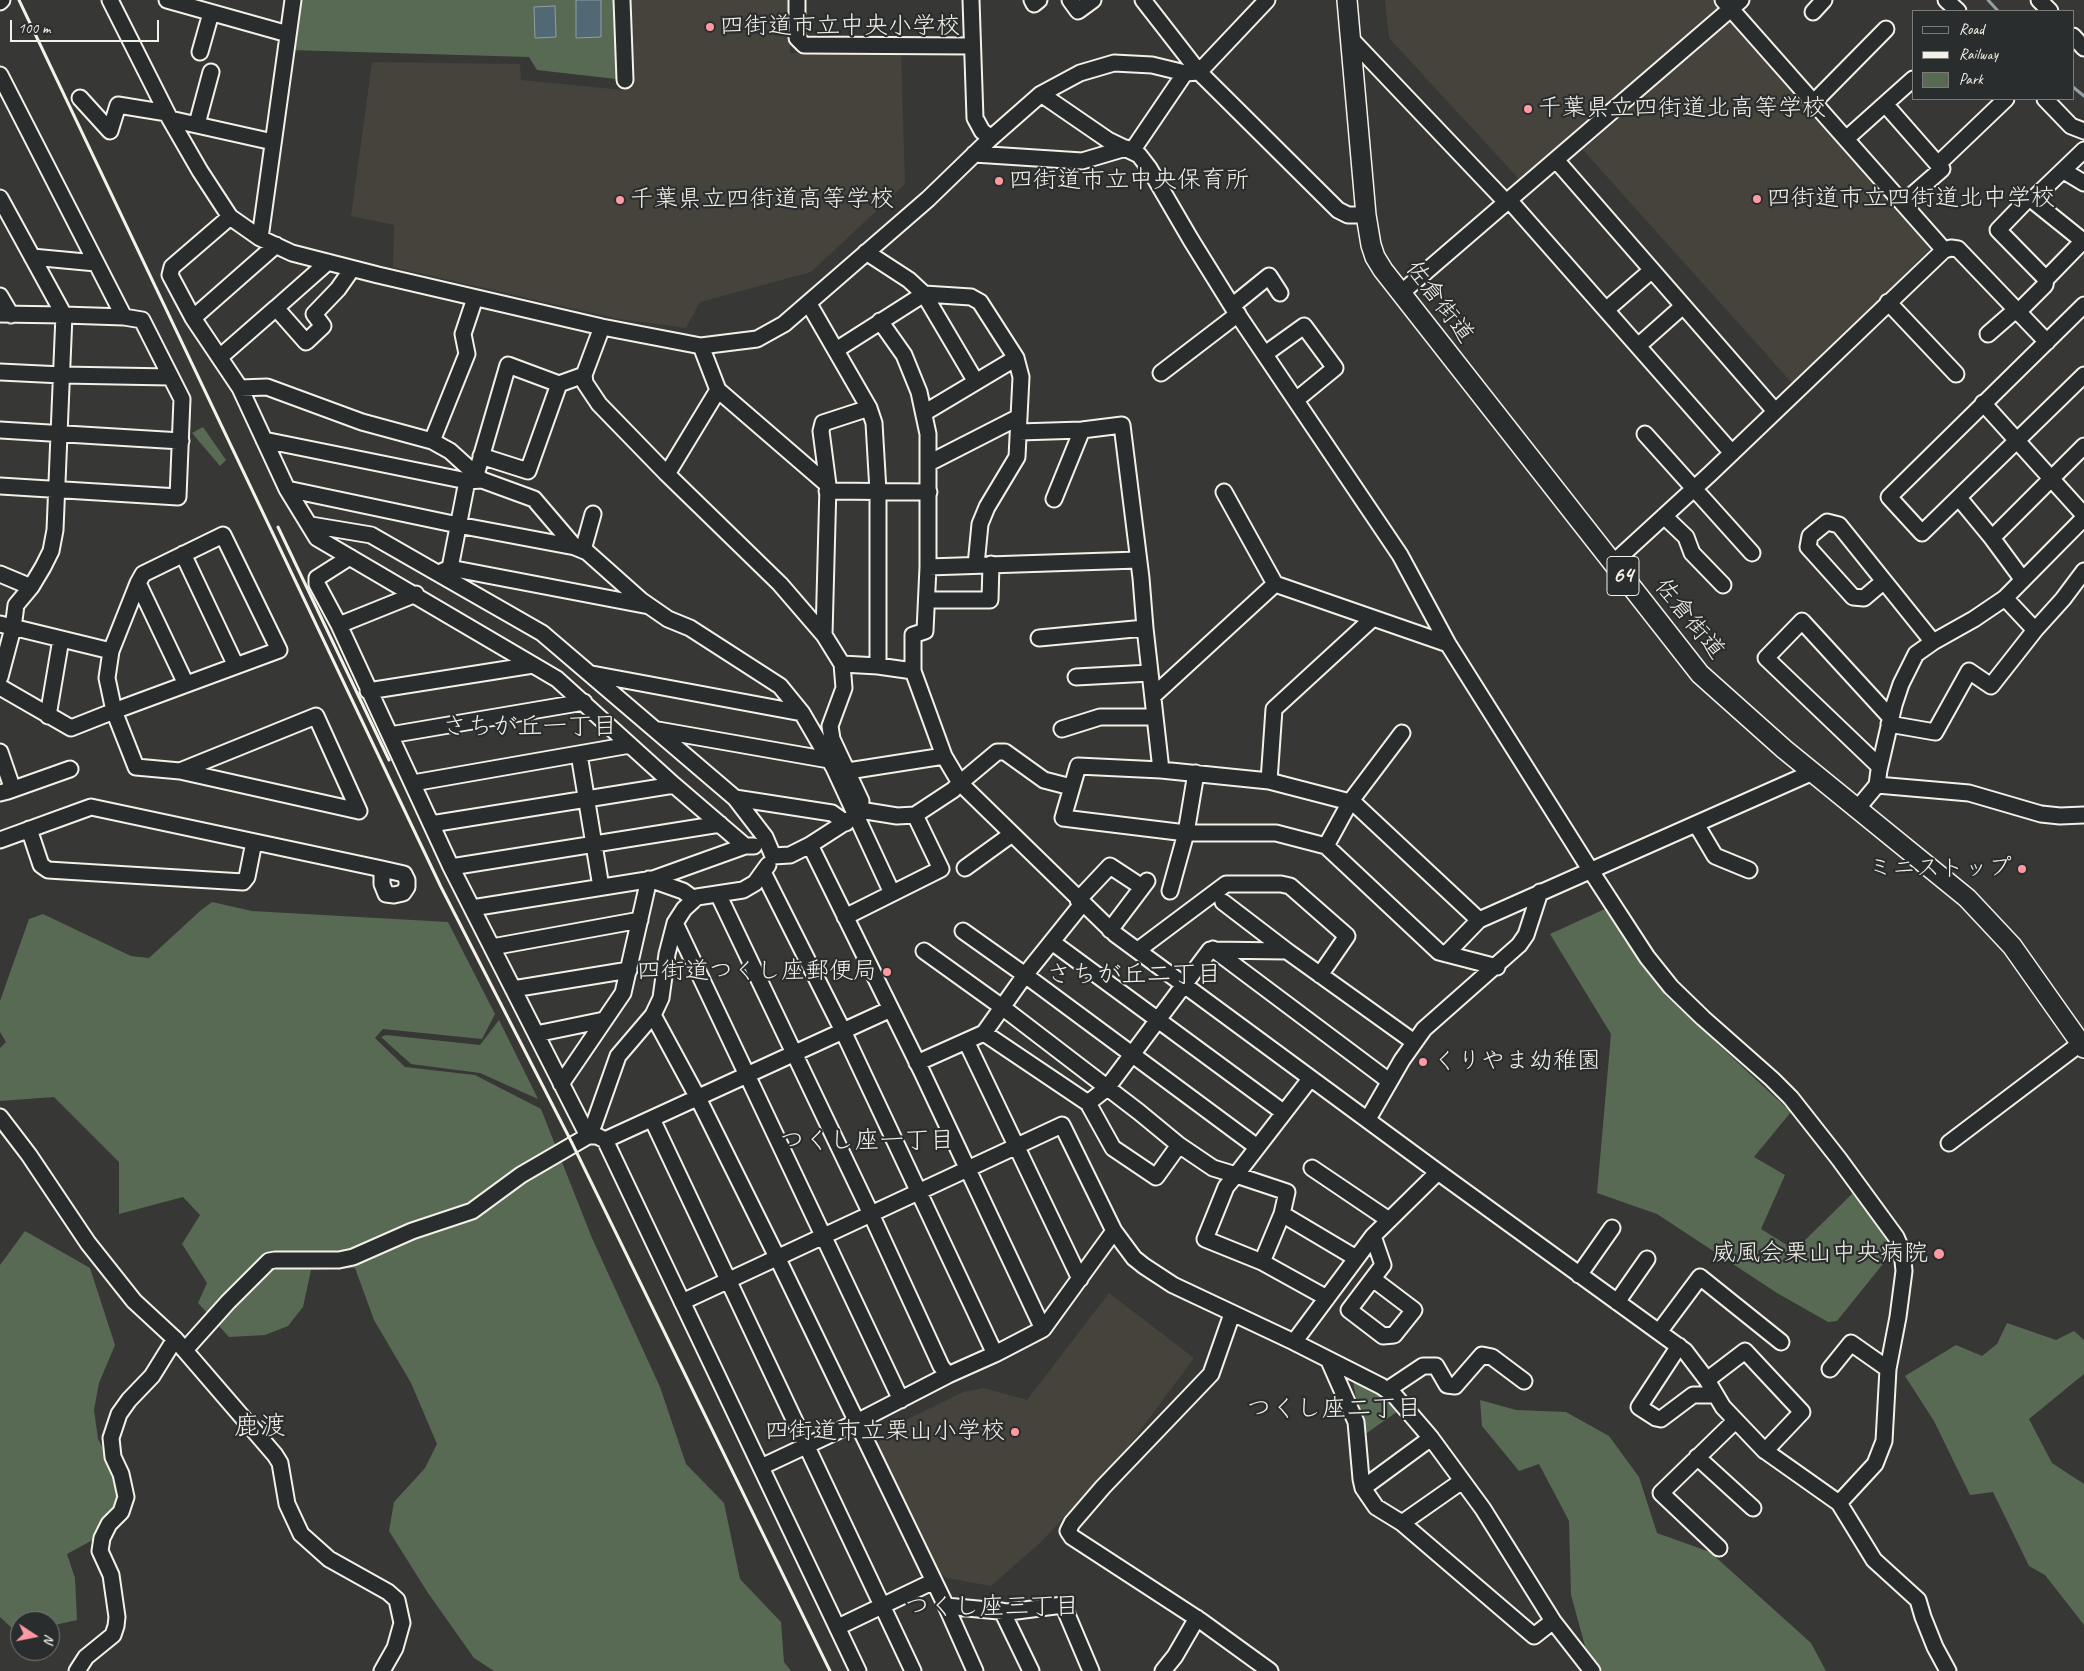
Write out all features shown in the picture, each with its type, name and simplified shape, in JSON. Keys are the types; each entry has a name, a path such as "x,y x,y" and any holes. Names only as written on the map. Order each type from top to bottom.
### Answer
{"main road":[{"name":"佐倉街道","path":"1347,0 1366,215 1375,257 1401,293 1700,674 1753,722 1967,898 1992,922 2036,977 2083,1045"}],"street":[{"path":"110,0 169,116 200,171 230,217 260,238 292,253 352,269 602,327 701,346 744,342 766,336 784,324 928,199 990,138 1041,94 1080,73 1114,63 1152,65 1192,72"},
{"path":"167,0 288,34"},
{"path":"260,238 293,0"},
{"path":"622,0 625,80"},
{"path":"797,0 797,38 804,45 972,46"},
{"path":"971,0 975,118 982,131 990,138"},
{"path":"1032,0 1034,4 1039,0"},
{"path":"1070,0 1078,11 1093,0"},
{"path":"1142,0 1192,72 1338,210 1348,215 1366,215"},
{"path":"974,154 1082,161 1129,149 1192,72 1267,0"},
{"path":"1813,12 1824,0"},
{"path":"1946,0 1957,10"},
{"path":"2039,0 2049,10"},
{"path":"1401,293 1556,160 1732,3 1814,102 1944,250"},
{"path":"200,52 211,13"},
{"path":"1814,102 1886,29"},
{"path":"2074,37 2084,48"},
{"path":"1350,38 1508,201 1732,453"},
{"path":"197,124 211,72"},
{"path":"0,75 124,317"},
{"path":"1846,139 1912,80"},
{"path":"1041,94 1108,140 1139,155 1149,168 1190,240 1235,310 1400,555 1448,644 1590,871 1647,957 1671,987 1791,1098 1894,1232 1902,1251 1904,1271 1898,1318 1888,1369 1884,1441 1875,1464 1839,1503"},
{"path":"80,98 110,131 118,104 273,142"},
{"path":"1938,164 2005,100"},
{"path":"2046,100 2071,126 2084,131"},
{"path":"1885,104 1942,169 1903,203"},
{"path":"2046,279 1998,230 2027,200 2032,200 2084,150"},
{"path":"1556,160 1775,411"},
{"path":"2064,170 2084,183"},
{"path":"0,198 64,315 55,530 51,551 31,587 16,605 6,626 0,677 48,716 71,728 114,711 279,650 223,535 143,574 111,650 107,678 114,711 136,767 180,772 359,811 316,716 180,772"},
{"path":"1988,334 2011,314 2018,312 2046,285 2046,279 2083,241 2032,200"},
{"path":"230,217 172,267 170,275 193,318 240,388 295,505 311,524 317,538 416,594 557,679 674,785 745,846"},
{"path":"193,318 276,246"},
{"path":"1613,563 1694,489 1944,250 1958,249 2047,342"},
{"path":"866,252 909,280 924,294 976,382"},
{"path":"32,257 96,262"},
{"path":"220,357 328,262"},
{"path":"276,308 306,342 323,326 314,314 338,289 352,269"},
{"path":"1606,310 1652,270"},
{"path":"1161,373 1235,310 1269,276 1280,293"},
{"path":"836,350 924,294 971,297 980,302 1016,358 1021,377 1017,457 987,507 980,524 990,600 927,600"},
{"path":"0,296 6,315 124,317 142,320 182,399 178,498 0,486"},
{"path":"432,441 467,354 463,334 475,298"},
{"path":"1888,302 1956,374"},
{"path":"809,304 869,408 874,423 878,491 878,666"},
{"path":"2084,305 1889,497 1922,532 2084,375"},
{"path":"1638,346 1683,306"},
{"path":"880,322 904,355 919,392 928,434 930,463 927,600 925,631 913,636 913,671 944,756 960,782 1110,930 1310,1079 1368,1119 1685,1351 1734,1421 1765,1451 1839,1503 1874,1560 1918,1600 1935,1647 1948,1671"},
{"path":"1265,354 1304,326 1335,368 1296,400"},
{"path":"472,908 649,879 745,846 790,855 810,845 854,816 861,801 832,739 830,726 844,688 842,664 824,635 780,584 667,474 599,404 585,383 584,375 602,327"},
{"path":"701,346 718,390 828,488 929,492"},
{"path":"924,414 1016,358"},
{"path":"444,571 475,479 508,365 559,384 584,375"},
{"path":"0,372 62,376 170,377"},
{"path":"481,456 528,471 559,384"},
{"path":"240,388 267,387 362,422 432,441 450,451 475,479"},
{"path":"667,474 718,390"},
{"path":"1858,810 1877,785 1890,721 1898,693 1916,654 2005,598 2084,516 1983,403"},
{"path":"824,635 828,488 821,431 823,423 869,408"},
{"path":"930,463 1019,424 1082,430 1122,425 1161,770"},
{"path":"0,430 181,440"},
{"path":"1054,499 1082,430"},
{"path":"1644,434 1752,553"},
{"path":"264,440 475,479 534,500 579,548"},
{"path":"1992,538 2084,446"},
{"path":"287,489 579,548 587,552 668,619 690,628 780,686 802,713 829,760 892,893"},
{"path":"1224,492 1275,584 1448,644"},
{"path":"1958,498 1992,538 2023,580"},
{"path":"579,548 593,514"},
{"path":"1664,516 1686,537 1692,553 1723,585"},
{"path":"1884,581 1864,598 1853,597 1808,547 1810,536 1827,522 1839,525 1884,581 1933,642"},
{"path":"311,524 371,535 444,571 542,633 736,798 765,837 771,851 763,872 755,883 743,890 697,897 684,909 675,923 666,954 661,998 653,1015 618,1056 588,1136"},
{"path":"183,554 236,666"},
{"path":"350,557 317,578 318,584 472,908 588,1136"},
{"path":"928,567 1138,560"},
{"path":"444,571 650,606"},
{"path":"1880,766 1766,658 1802,621 1890,721 1935,732 1969,671 1991,686 2084,571"},
{"path":"0,574 31,587"},
{"path":"138,583 186,684"},
{"path":"1153,696 1275,584"},
{"path":"338,625 416,594"},
{"path":"2005,598 2035,630"},
{"path":"1269,781 1274,709 1372,619"},
{"path":"6,626 111,650"},
{"path":"1039,638 1145,628"},
{"path":"48,716 61,639"},
{"path":"842,664 878,666 913,671"},
{"path":"368,692 533,665"},
{"path":"591,674 802,713"},
{"path":"1076,677 1150,674"},
{"path":"390,735 584,702"},
{"path":"1062,729 1100,717 1156,718"},
{"path":"657,730 829,760"},
{"path":"1326,846 1350,802 1402,733"},
{"path":"413,783 630,745"},
{"path":"0,752 11,784 4,792"},
{"path":"736,798 854,816 915,815 953,790 997,752 1006,752 1044,780 1071,787"},
{"path":"579,754 601,887"},
{"path":"848,771 944,756"},
{"path":"1479,920 1356,805 1350,802 1269,781 1161,770 1078,766 1064,818 1186,833 1276,832 1326,846 1439,952 1497,967"},
{"path":"4,792 70,769"},
{"path":"1446,954 1479,920 1813,772"},
{"path":"1170,890 1186,833 1196,773"},
{"path":"431,824 674,785"},
{"path":"1877,785 1954,791 1985,797 2022,810 2041,814 2060,816 2084,815"},
{"path":"0,840 91,807 382,869"},
{"path":"846,917 941,869 915,815"},
{"path":"452,867 720,824"},
{"path":"1696,824 1715,856 1749,870"},
{"path":"29,829 41,865 48,870 243,882 246,877 254,842"},
{"path":"965,868 1012,834"},
{"path":"810,845 917,1063 1043,1329"},
{"path":"917,1063 984,1033 1080,902 1110,866 1145,884 1110,930"},
{"path":"763,872 843,1031 995,1354"},
{"path":"649,879 683,891 694,899"},
{"path":"561,1084 622,993 629,970 649,879"},
{"path":"1138,950 1226,884 1280,884 1290,886 1347,936 1320,975"},
{"path":"1368,1119 1389,1081 1424,1029 1497,967 1519,945 1526,935 1540,892"},
{"path":"718,894 871,1214 941,1366 948,1375"},
{"path":"1223,902 1287,951 1414,1042"},
{"path":"492,947 640,920"},
{"path":"675,923 746,1075 825,1235 901,1400"},
{"path":"963,931 1257,1146"},
{"path":"1052,942 1283,1112"},
{"path":"1213,949 1389,1081"},
{"path":"924,950 1002,1007 1212,1168 1287,1192 1282,1214 1262,1262"},
{"path":"1088,1103 1106,1088 1210,950 1287,951"},
{"path":"513,989 629,970"},
{"path":"605,1140 891,1009"},
{"path":"653,1015 698,1098 777,1257 946,1606 975,1671"},
{"path":"536,1034 604,1020"},
{"path":"984,1033 1088,1103 1113,1148 1156,1177 1180,1145"},
{"path":"966,1041 1080,1279"},
{"path":"1949,1143 2083,1045"},
{"path":"1310,1079 1226,1188 1206,1239 1262,1262 1327,1298"},
{"path":"0,1117 29,1155 88,1243 134,1300 180,1345 275,1455 280,1463 287,1504 301,1534 330,1559 388,1592 397,1600 402,1622 395,1648 382,1671"},
{"path":"652,1119 913,1671"},
{"path":"682,1302 1062,1125 1114,1231 1134,1258 1152,1272 1232,1314 1294,1342 1387,1390 1395,1396 1431,1438 1483,1509 1553,1621 1592,1671"},
{"path":"79,1671 86,1657 114,1636 116,1626 117,1618 111,1574 100,1551 102,1538 109,1524 121,1512 126,1497 113,1457 111,1438 119,1414 128,1400 180,1345 228,1302 269,1261 339,1260 353,1257 412,1231 472,1211 522,1175 588,1136 597,1136 605,1140 858,1671"},
{"path":"1312,1168 1389,1220"},
{"path":"1294,1342 1373,1236 1438,1172"},
{"path":"1282,1214 1356,1258"},
{"path":"1580,1275 1612,1228"},
{"path":"761,1467 1043,1329 1114,1231"},
{"path":"1373,1236 1383,1265 1373,1279"},
{"path":"1616,1302 1647,1258"},
{"path":"1659,1332 1700,1277 1781,1342"},
{"path":"1232,1314 1211,1374 1103,1487 1072,1523 1068,1531 1072,1537 1197,1618 1270,1671"},
{"path":"1830,1369 1851,1343 1888,1369"},
{"path":"1679,1346 1639,1407 1656,1418 1661,1419 1692,1395 1716,1395"},
{"path":"1707,1380 1745,1351 1802,1412 1765,1451"},
{"path":"1387,1390 1423,1366 1436,1366 1447,1385 1456,1386 1482,1355 1492,1356 1524,1380"},
{"path":"1329,1361 1356,1422 1358,1459 1364,1488 1376,1507 1402,1523 1534,1636 1553,1621"},
{"path":"1720,1548 1660,1493 1734,1421"},
{"path":"1364,1488 1431,1438"},
{"path":"1698,1457 1753,1508"},
{"path":"1402,1523 1462,1481"},
{"path":"838,1627 934,1581"},
{"path":"946,1606 1009,1612 1063,1605 1092,1671"},
{"path":"1002,1611 1031,1671"},
{"path":"1163,1671 1175,1656 1197,1618"}],"shaded area":[{"name":"千葉県立四街道高等学校","path":"628,0 791,0 790,53 901,51 905,184 811,272 700,302 686,328 619,319 393,267 394,225 351,216 372,62 520,64 521,80 623,90 629,86"},
{"name":"千葉県立四街道北高等学校","path":"1385,0 1713,0 1719,6 1519,179 1389,38"},
{"name":"四街道市立四街道北中学校","path":"1729,21 1930,249 1793,384 1583,150"},
{"name":"四街道市立栗山小学校","path":"1109,1293 1194,1358 1119,1459 1041,1542 991,1586 947,1578 936,1571 875,1445 908,1419 963,1392 984,1388 1027,1400"}],"green space":[{"path":"297,0 618,0 619,75 616,79 537,70 529,57 289,50"},
{"path":"203,427 226,460 220,466 192,433"},
{"path":"212,902 252,911 448,922 495,1014 482,1039 383,1029 375,1038 405,1067 475,1075 541,1109 592,1238 660,1387 686,1464 724,1503 740,1579 781,1622 784,1662 791,1671 494,1671 474,1658 428,1593 389,1531 394,1502 425,1468 437,1444 411,1383 374,1320 355,1268 311,1270 303,1307 288,1326 265,1335 229,1337 198,1303 207,1283 182,1244 200,1215 183,1197 119,1214 119,1162 54,1097 0,1101 0,1048 6,1042 0,1032 0,1001 29,919 43,914 131,956 149,958"},
{"path":"1607,908 1665,995 1791,1112 1754,1157 1785,1175 1761,1229 1795,1250 1855,1191 1895,1249 1837,1321 1828,1322 1777,1293 1657,1214 1597,1193 1611,1034 1550,934"},
{"path":"499,1020 538,1099 480,1073 411,1064 381,1037 386,1035 480,1045"},
{"path":"25,1231 90,1268 115,1345 99,1383 94,1410 98,1439 119,1477 128,1511 113,1529 67,1554 75,1578 77,1620 60,1624 60,1611 10,1611 10,1626 0,1617 0,1265"},
{"path":"2007,1323 2056,1340 2074,1331 2084,1340 2084,1374 2029,1419 2052,1463 2084,1484 2084,1625 2045,1575 2029,1566 1993,1492 1970,1495 1934,1421 1905,1376 1956,1345 1982,1356 1997,1344"},
{"path":"1352,1378 1381,1391 1401,1409 1364,1435"},
{"path":"1480,1400 1516,1410 1566,1412 1609,1436 1639,1477 1657,1533 1710,1552 1811,1643 1826,1671 1601,1671 1585,1646 1571,1595 1569,1521 1539,1464 1519,1471 1482,1426"}],"water":[{"path":"576,0 601,0 601,37 576,38"},
{"path":"555,6 556,37 535,38 534,7"}],"waterway":[{"path":"1988,0 1997,10"},
{"path":"2074,88 2084,96"}],"railway":[{"path":"19,0 441,887 572,1143 830,1671"},
{"path":"278,527 389,760"}],"place":[{"name":"四街道市立中央小学校","path":"710,27"},
{"name":"千葉県立四街道北高等学校","path":"1528,109"},
{"name":"四街道市立中央保育所","path":"999,181"},
{"name":"四街道市立四街道北中学校","path":"1757,199"},
{"name":"千葉県立四街道高等学校","path":"620,200"},
{"name":"ミニストップ","path":"2022,869"},
{"name":"四街道つくし座郵便局","path":"887,972"},
{"name":"くりやま幼稚園","path":"1423,1062"},
{"name":"威風会栗山中央病院","path":"1939,1254"},
{"name":"四街道市立栗山小学校","path":"1015,1432"}],"district":[{"name":"さちが丘一丁目","path":"530,727"},
{"name":"さちが丘二丁目","path":"1134,975"},
{"name":"つくし座一丁目","path":"867,1141"},
{"name":"つくし座二丁目","path":"1334,1409"},
{"name":"鹿渡","path":"260,1427"},
{"name":"つくし座三丁目","path":"992,1607"}]}
